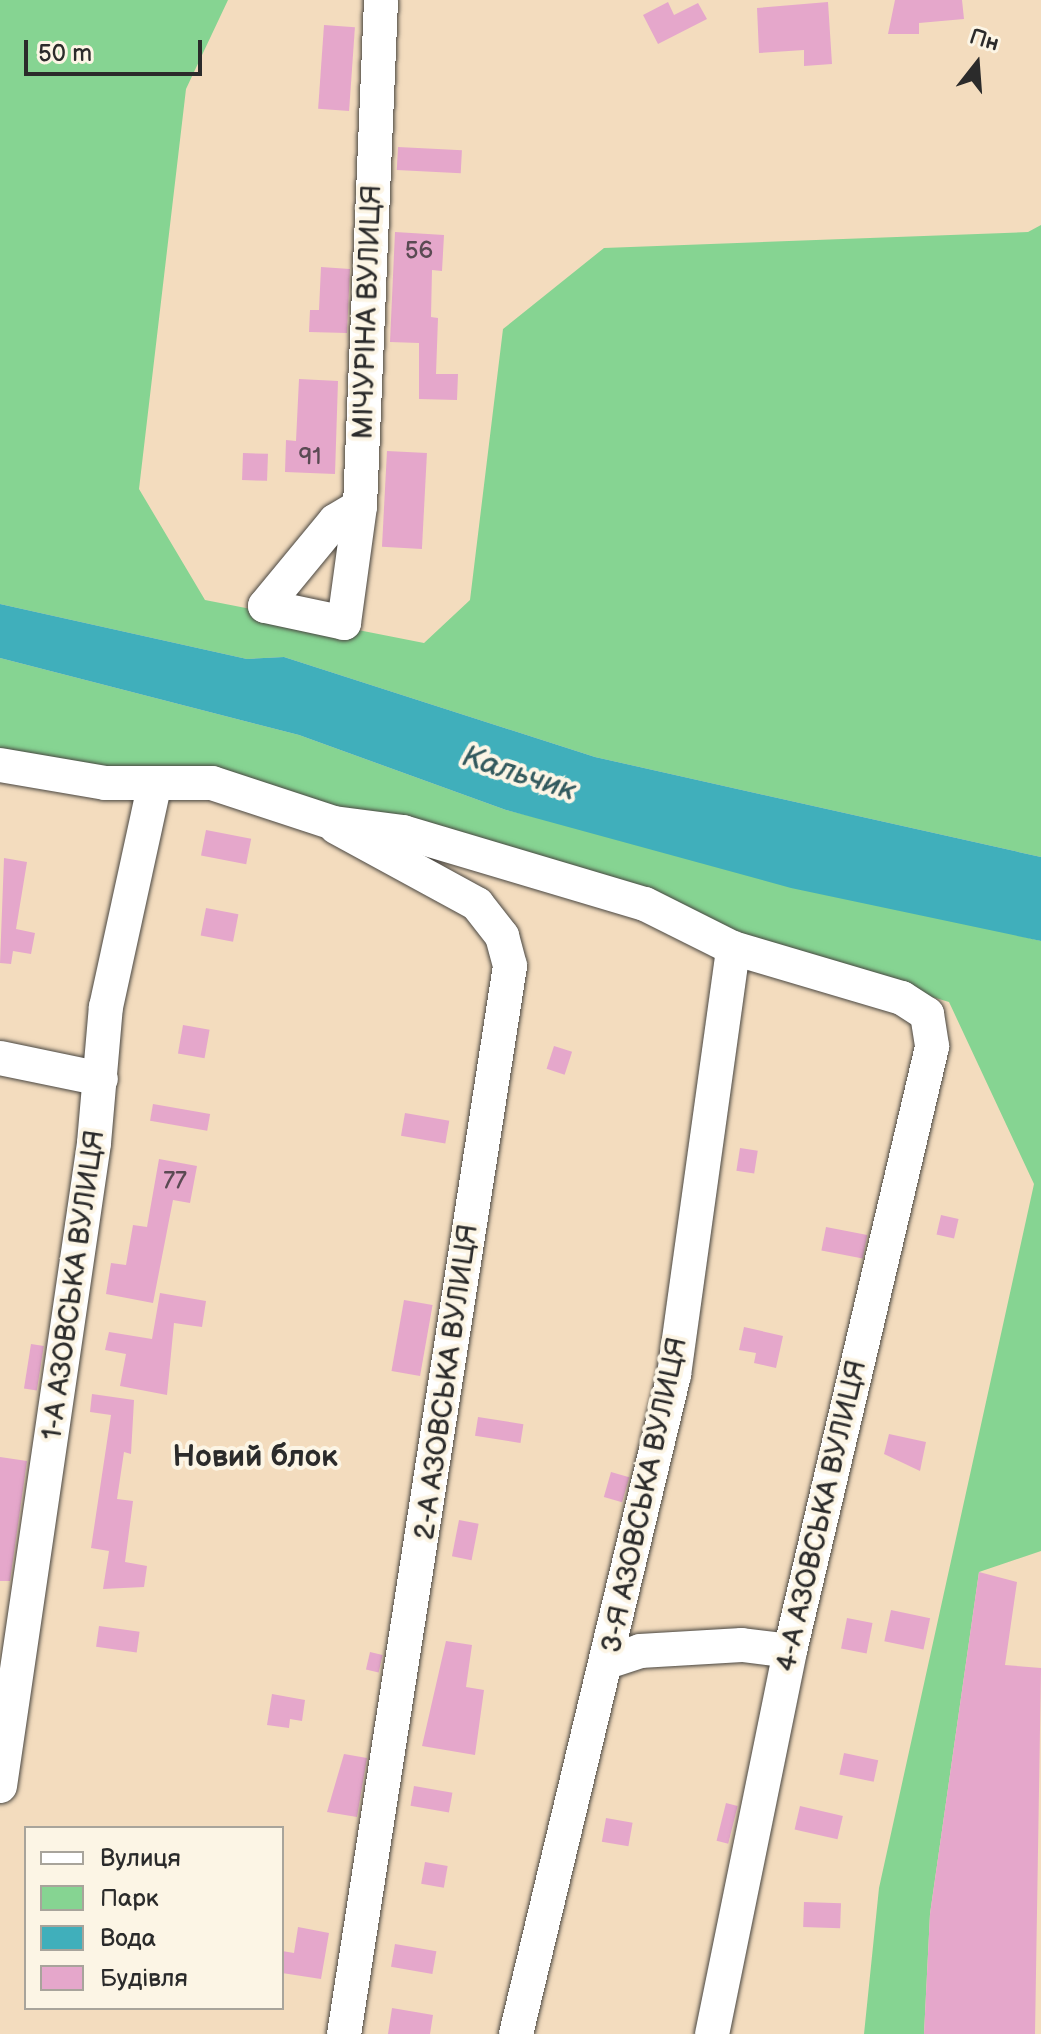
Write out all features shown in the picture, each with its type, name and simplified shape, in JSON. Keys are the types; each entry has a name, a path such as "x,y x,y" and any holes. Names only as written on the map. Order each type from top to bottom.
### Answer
{"street":[{"name":"МІЧУРІНА ВУЛИЦЯ","path":"360,506 335,521 265,606 344,623 360,506 381,0"},
{"path":"0,765 154,786 212,783 334,823 403,832 619,895 733,948"},
{"name":"1-А АЗОВСЬКА ВУЛИЦЯ","path":"0,1786 12,1635 101,1079 106,1007 154,786"},
{"name":"2-А АЗОВСЬКА ВУЛИЦЯ","path":"334,823 352,841 477,904 502,936 510,966 344,2034"},
{"name":"4-А АЗОВСЬКА ВУЛИЦЯ","path":"712,2034 790,1651 932,1047 931,1027 917,1004 733,948"},
{"name":"3-Я АЗОВСЬКА ВУЛИЦЯ","path":"516,2034 610,1661 674,1375 733,948"},
{"path":"0,1058 101,1079"},
{"path":"610,1661 640,1651 742,1645 790,1651"}],"green space":[{"path":"0,0 228,0 186,89 139,489 205,600 424,643 470,600 503,329 604,248 1028,232 1041,225 1041,857 595,757 284,657 247,659 0,604"},
{"path":"0,658 299,735 506,810 1041,941 1041,1551 979,1572 930,1914 924,2034 864,2034 879,1888 1034,1184 949,1002 743,940 102,770 0,749"}],"water":[{"name":"Кальчик","path":"0,604 247,659 284,657 595,757 1041,857 1041,941 791,888 506,810 299,735 0,658"}],"building":[{"path":"895,0 962,0 964,19 919,23 919,34 888,34"},
{"path":"668,2 674,15 698,3 707,19 658,44 643,15"},
{"path":"828,2 832,64 804,66 804,50 759,53 757,8"},
{"path":"324,25 355,27 349,111 318,109"},
{"path":"398,147 462,150 461,173 397,170"},
{"path":"395,232 444,235 442,271 432,270 431,317 438,318 436,374 458,374 457,400 419,399 419,343 390,342"},
{"path":"321,267 350,269 347,333 309,332 310,310 319,310"},
{"path":"299,379 338,381 335,474 285,472 286,440 296,441"},
{"path":"387,451 427,453 422,549 382,547"},
{"path":"243,453 268,454 267,481 242,480"},
{"path":"206,830 251,839 246,864 201,856"},
{"path":"4,858 27,862 16,929 35,933 31,954 13,951 11,964 0,963"},
{"path":"206,908 238,914 233,942 201,935"},
{"path":"183,1025 210,1030 205,1058 178,1054"},
{"path":"554,1046 572,1052 565,1075 547,1069"},
{"path":"153,1104 210,1114 207,1131 150,1121"},
{"path":"405,1113 449,1121 445,1143 401,1136"},
{"path":"740,1148 758,1151 754,1174 736,1171"},
{"path":"159,1159 197,1166 190,1203 173,1200 153,1303 106,1294 111,1263 126,1265 133,1225 147,1227"},
{"path":"941,1215 959,1219 954,1239 937,1234"},
{"path":"826,1227 867,1235 863,1259 821,1251"},
{"path":"160,1293 206,1301 202,1327 174,1323 167,1395 120,1386 126,1354 105,1350 109,1332 152,1339"},
{"path":"404,1300 433,1305 420,1376 391,1371"},
{"path":"744,1327 783,1336 776,1368 754,1363 756,1353 739,1350"},
{"path":"31,1344 44,1346 37,1390 24,1388"},
{"path":"92,1394 134,1400 131,1454 124,1452 117,1499 133,1501 125,1562 147,1566 144,1587 103,1589 109,1551 91,1548 111,1415 90,1412"},
{"path":"478,1417 523,1424 520,1443 475,1436"},
{"path":"889,1434 926,1442 920,1471 884,1454"},
{"path":"0,1457 27,1461 10,1581 0,1581"},
{"path":"611,1472 629,1477 622,1502 604,1497"},
{"path":"459,1520 479,1524 472,1560 452,1556"},
{"path":"979,1572 1017,1582 1005,1665 1041,1668 1035,2034 924,2034 930,1914"},
{"path":"891,1610 930,1618 923,1650 884,1641"},
{"path":"847,1618 873,1623 867,1653 841,1648"},
{"path":"99,1626 140,1632 137,1653 96,1647"},
{"path":"446,1641 472,1645 466,1687 484,1690 475,1755 422,1746"},
{"path":"370,1652 383,1655 379,1672 366,1670"},
{"path":"272,1694 305,1700 302,1721 290,1719 289,1728 267,1725"},
{"path":"844,1753 878,1760 874,1782 839,1775"},
{"path":"344,1754 367,1758 357,1817 327,1812"},
{"path":"414,1786 452,1793 449,1812 411,1806"},
{"path":"726,1803 738,1806 728,1844 717,1841"},
{"path":"800,1806 843,1816 837,1839 795,1829"},
{"path":"606,1818 633,1823 628,1846 602,1842"},
{"path":"425,1862 448,1866 444,1888 421,1884"},
{"path":"804,1902 841,1903 840,1928 803,1927"},
{"path":"298,1927 329,1933 321,1979 284,1973 284,1951 294,1953"},
{"path":"395,1944 436,1951 432,1974 391,1967"},
{"path":"392,2008 433,2015 430,2034 388,2034"}],"district":[{"name":"Новий блок","path":"255,1457"}]}
